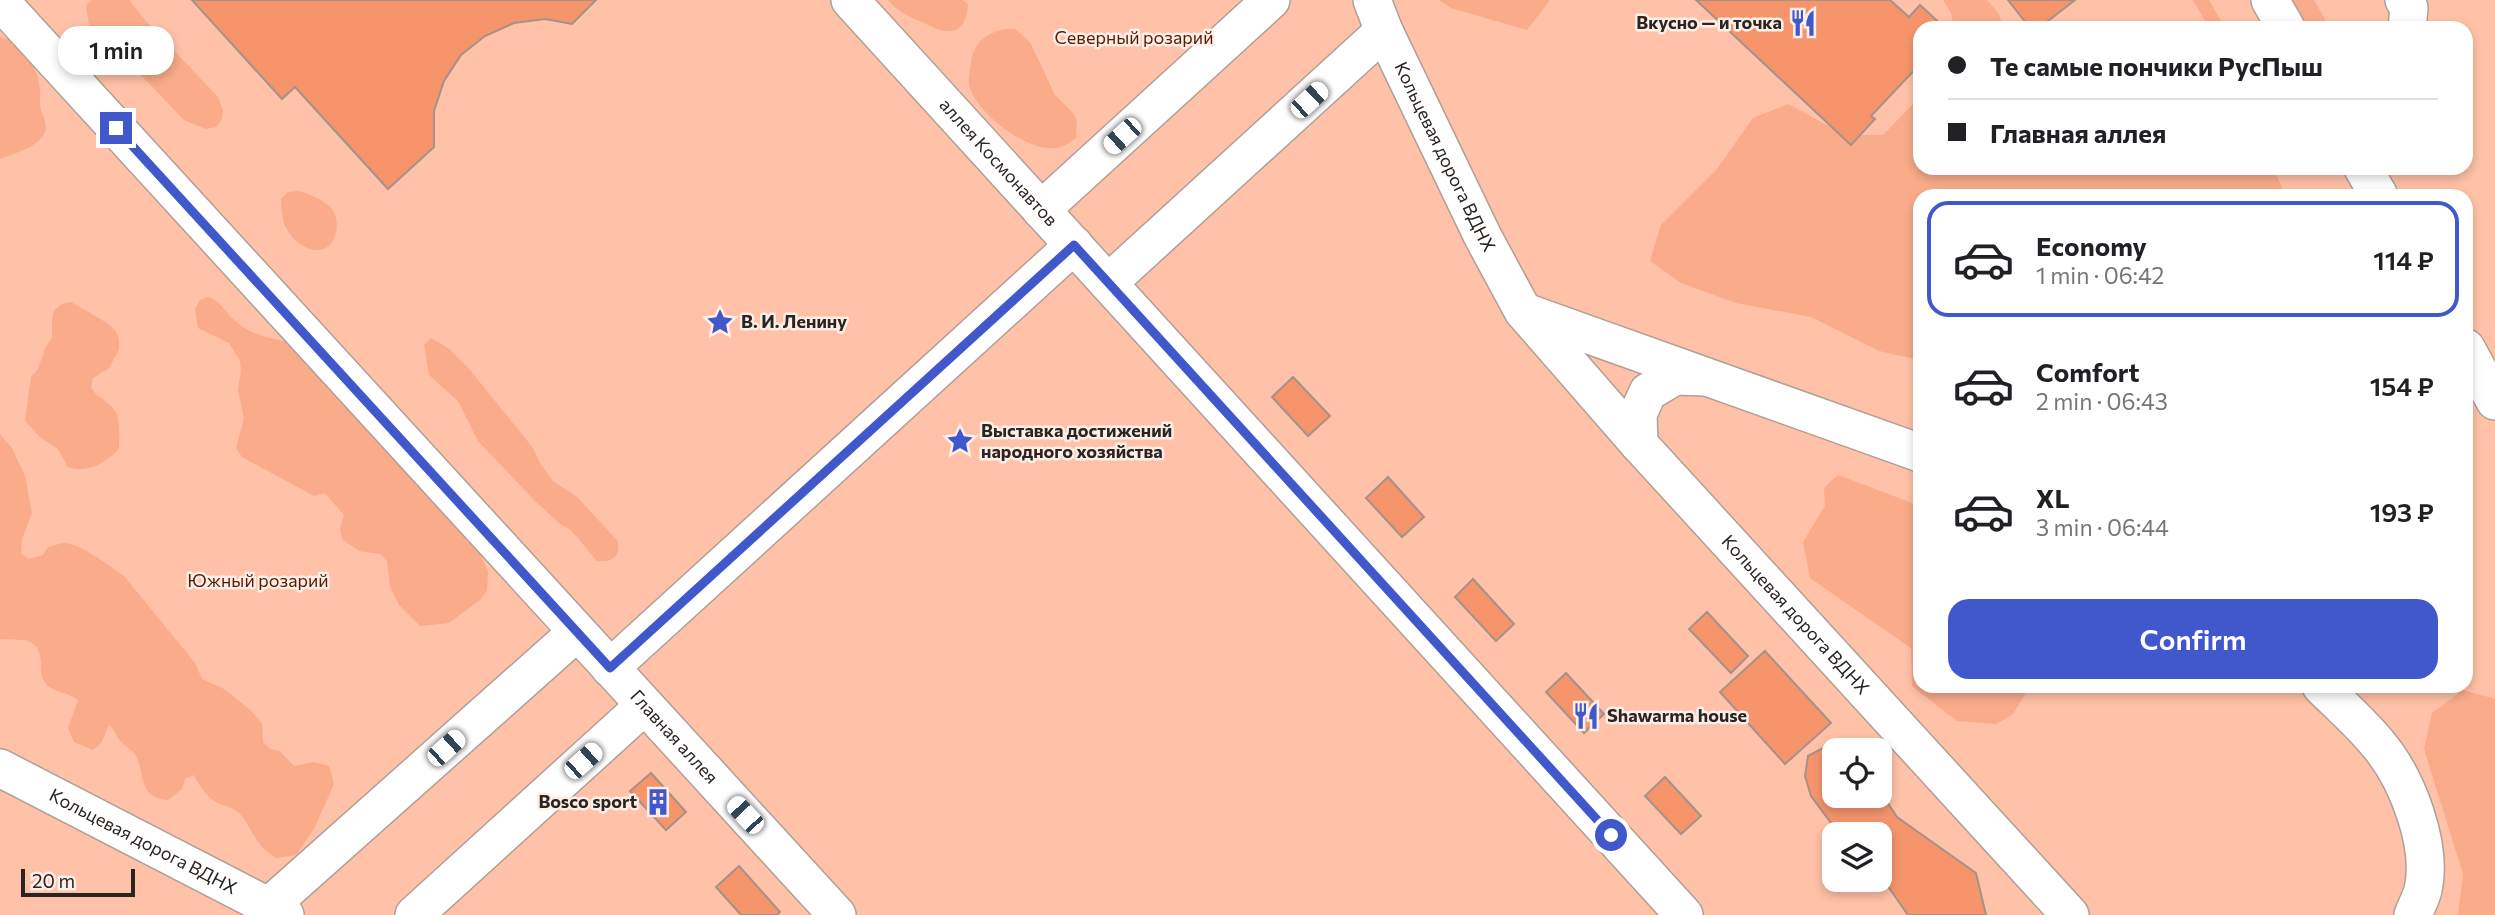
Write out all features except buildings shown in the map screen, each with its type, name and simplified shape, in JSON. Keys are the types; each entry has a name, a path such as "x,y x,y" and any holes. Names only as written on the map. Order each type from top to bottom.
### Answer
{"street":[{"name":"аллея Космонавтов","path":"850,0 1684,915"},
{"path":"1041,209 1271,0"},
{"path":"2270,0 2282,21"},
{"path":"2404,0 2409,8 2408,21"},
{"name":"Главная аллея","path":"1,5 836,915"},
{"path":"1108,283 1378,15"},
{"name":"Кольцевая дорога ВДНХ","path":"1378,15 1483,237 1523,311 1639,444 2070,915"},
{"path":"610,668 1074,245"},
{"path":"1523,311 1913,450"},
{"path":"2473,361 2495,401"},
{"path":"1639,444 1638,414 1648,392 1675,376 1710,377"},
{"path":"276,911 578,632"},
{"path":"2328,693 2379,745 2403,779 2418,821 2424,854 2423,888 2413,915"},
{"path":"414,915 645,706"},
{"name":"Кольцевая дорога ВДНХ","path":"0,768 276,911"}],"green space":[{"name":"Выставка достижений народного хозяйства","path":"0,0 2495,0 2495,915 0,915"}],"shaded area":[{"path":"91,0 129,0 218,97 223,110 222,119 216,127 206,129 184,120 118,51 89,25 86,6"},
{"path":"888,0 963,0 968,5 964,22 955,30 949,31 910,17"},
{"path":"1439,0 1550,0 1527,30 1451,8"},
{"path":"1943,0 1987,0 1999,14 2001,21 1953,21"},
{"path":"2193,0 2209,0 2221,21 2205,21"},
{"path":"2287,0 2314,0 2326,21 2299,21"},
{"path":"1006,29 1015,29 1030,42 1055,95 1074,114 1077,123 1076,138 1065,145 1045,148 1018,138 992,119 974,96 969,80 974,50 986,36"},
{"path":"0,37 16,44 32,63 38,80 40,108 46,126 43,136 34,144 0,159"},
{"path":"1788,104 1845,135 1883,135 1913,105 1913,175 2276,175 2283,189 1913,189 1913,358 1879,351 1811,317 1736,303 1681,283 1650,261 1661,225 1717,169 1753,118"},
{"path":"298,191 316,198 332,209 336,217 336,234 327,247 310,249 299,243 287,229 281,199 288,192"},
{"path":"208,297 219,303 246,329 296,343 474,539 488,571 487,590 481,599 449,623 420,626 399,605 390,586 387,561 380,554 359,551 342,539 340,529 344,515 325,493 314,496 242,457 236,448 244,419 238,390 240,361 229,343 198,328 195,309 200,300"},
{"path":"71,302 107,323 115,330 119,339 119,349 109,368 93,378 91,387 115,410 119,426 119,449 102,463 82,469 68,467 58,449 41,438 25,421 31,377 38,369 46,346 52,338 54,310"},
{"path":"431,338 448,348 470,370 533,448 541,465 554,482 576,496 617,540 618,550 614,557 607,561 597,561 571,530 560,524 535,501 478,441 458,401 429,375 424,345"},
{"path":"0,434 12,448 25,476 32,513 22,539 21,554 29,559 43,555 48,547 65,543 79,547 104,562 124,576 195,663 202,679 226,690 262,723 263,742 270,749 280,751 294,766 314,762 329,766 334,784 315,827 296,855 276,858 268,852 258,842 240,814 211,799 194,775 185,779 182,789 168,800 151,795 144,783 135,754 122,743 109,725 101,743 93,750 74,742 68,728 78,700 47,685 42,675 40,654 33,643 0,639"},
{"path":"1838,475 1913,503 1913,687 1911,648 1810,578 1803,542 1825,506 1824,488"},
{"path":"1921,693 2026,693 2013,714 1996,724 1957,721"},
{"path":"2459,693 2473,693 2495,699 2495,915 2458,915 2463,874 2424,749 2432,713"}],"place":[{"name":"Вкусно — и точка","path":"1803,23"},
{"name":"В. И. Ленину","path":"720,322"},
{"name":"Выставка достижений народного хозяйства","path":"960,441"},
{"name":"Shawarma house","path":"1586,716"},
{"name":"Bosco sport","path":"658,802"}],"route":[{"path":"116,128 610,668 1074,245 1611,835"}],"park label":[{"name":"Северный розарий","path":"1134,38"},
{"name":"Южный розарий","path":"258,581"}]}
